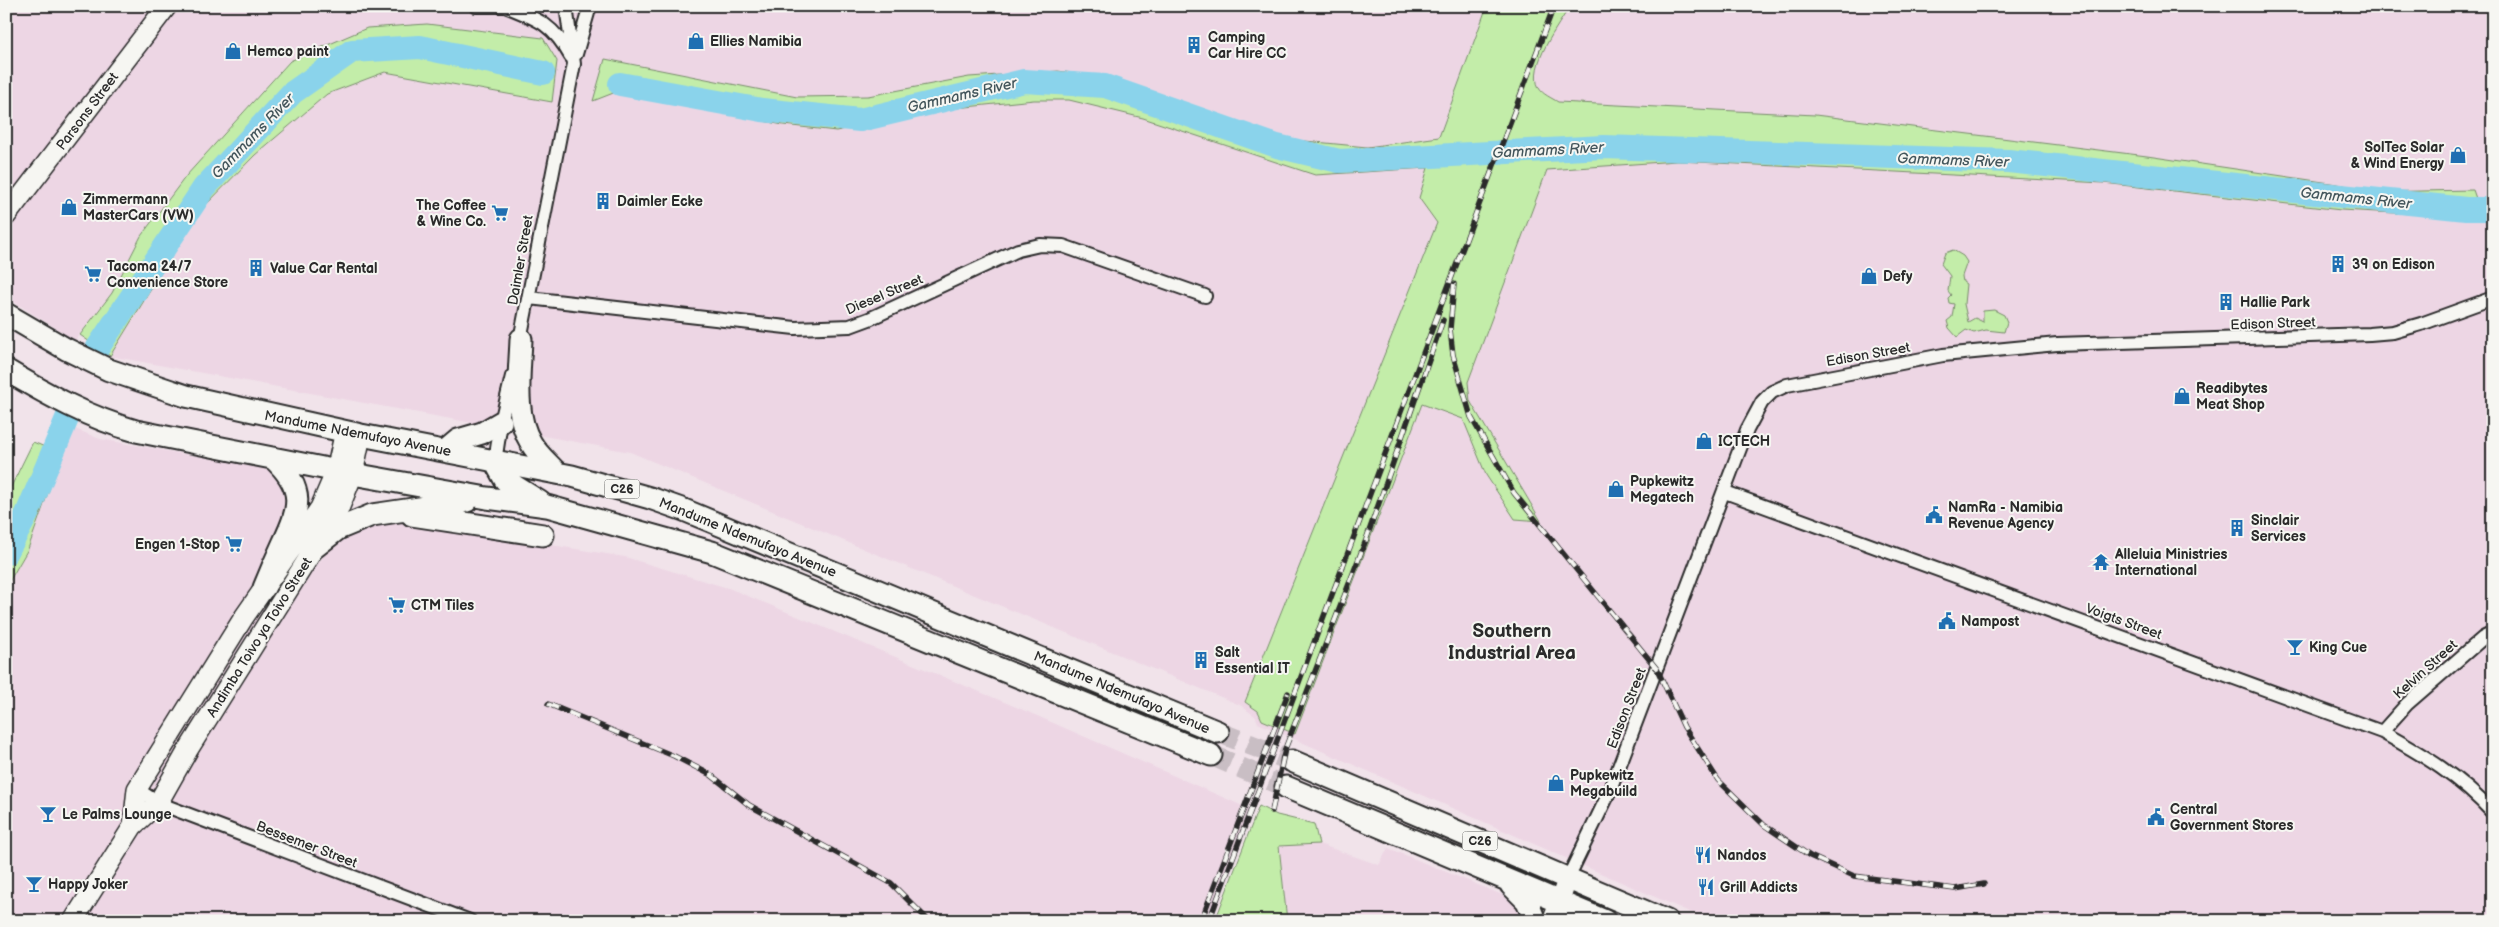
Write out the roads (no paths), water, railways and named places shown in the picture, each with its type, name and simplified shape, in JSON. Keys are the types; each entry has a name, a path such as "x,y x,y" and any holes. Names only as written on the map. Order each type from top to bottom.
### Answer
{"main road":[{"name":"Mandume Ndemufayo Avenue","path":"6,314 66,349 109,370 194,398 353,433 557,473 687,505 1218,732"},
{"path":"521,339 520,394 522,423 531,444 557,473"},
{"name":"Mandume Ndemufayo Avenue","path":"6,370 58,400 103,422 136,431 344,473 487,498 547,506 712,552 1211,755"},
{"path":"445,451 458,440 482,433 501,422"},
{"path":"264,588 294,520 298,505 297,492 291,479 273,458"},
{"path":"495,462 505,480 547,506"},
{"path":"315,547 338,529 356,520 389,512 487,498"},
{"path":"687,505 683,520 685,529 712,552"},
{"path":"389,512 543,536"},
{"name":"C26","path":"1292,762 1667,921"},
{"name":"C26","path":"1286,787 1505,879 1556,911 1605,921"},
{"path":"1505,879 1527,901 1535,921"}],"street":[{"name":"Parsons Street","path":"6,216 167,6"},
{"path":"476,6 505,6 538,18 559,36 574,64"},
{"name":"Daimler Street","path":"566,6 574,64"},
{"name":"Daimler Street","path":"495,462 501,422 521,339 574,64 590,6"},
{"name":"Diesel Street","path":"529,298 795,328 850,326 869,320 1018,250 1048,245 1063,246 1205,296"},
{"name":"Edison Street","path":"1568,878 1609,792 1725,492 1747,430 1762,402 1772,392 1802,381 1943,355 2057,344 2385,333 2422,324 2493,298"},
{"name":"Andimba Toivo ya Toivo Street","path":"72,921 133,826 158,803 188,750 339,510 344,473 353,433"},
{"name":"Andimba Toivo ya Toivo Street","path":"133,826 137,789 244,617 344,473"},
{"name":"Voigts Street","path":"1725,492 2382,732 2438,763 2493,812"},
{"name":"Kelvin Street","path":"2382,732 2407,704 2483,638 2493,633"},
{"name":"Bessemer Street","path":"137,789 158,803 470,921"},
{"path":"1556,911 1568,878"}],"waterway":[{"name":"Gammams River","path":"97,349 204,188 292,93 352,51 420,47 543,73"},
{"name":"Gammams River","path":"620,84 762,110 860,120 1024,81 1105,86 1277,146 1339,161 1604,147 2008,161 2466,209 2493,209"},
{"name":"Gammams River","path":"6,553 27,514 71,409"}],"tunnel":[{"path":"1218,732 1292,761"},
{"path":"1211,755 1286,787"}],"railway":[{"path":"1209,921 1554,6"},
{"path":"1454,284 1450,329 1453,355 1471,417 1514,493 1657,669 1684,727 1718,780 1764,825 1810,856 1854,876 1955,889 1984,884"},
{"path":"1272,811 1285,749 1366,540 1443,320"},
{"path":"1201,921 1288,693"},
{"path":"548,704 674,756 711,775 749,805 891,883 929,921"}],"place":[{"name":"Ellies Namibia","path":"696,41"},
{"name":"Camping Car Hire CC","path":"1194,45"},
{"name":"Hemco paint","path":"233,51"},
{"name":"SolTec Solar & Wind Energy","path":"2458,155"},
{"name":"Daimler Ecke","path":"603,201"},
{"name":"Zimmermann MasterCars (VW)","path":"69,207"},
{"name":"The Coffee & Wine Co.","path":"500,213"},
{"name":"39 on Edison","path":"2338,264"},
{"name":"Value Car Rental","path":"256,268"},
{"name":"Tacoma 24/7 Convenience Store","path":"93,274"},
{"name":"Defy","path":"1869,276"},
{"name":"Hallie Park","path":"2226,302"},
{"name":"Readibytes Meat Shop","path":"2182,396"},
{"name":"ICTECH","path":"1704,441"},
{"name":"Pupkewitz Megatech","path":"1616,489"},
{"name":"NamRa - Namibia Revenue Agency","path":"1934,515"},
{"name":"Sinclair Services","path":"2237,528"},
{"name":"Engen 1-Stop","path":"234,544"},
{"name":"Alleluia Ministries International","path":"2101,562"},
{"name":"CTM Tiles","path":"397,605"},
{"name":"Nampost","path":"1947,621"},
{"name":"King Cue","path":"2295,647"},
{"name":"Salt Essential IT","path":"1201,660"},
{"name":"Pupkewitz Megabuild","path":"1556,783"},
{"name":"Le Palms Lounge","path":"48,814"},
{"name":"Central Government Stores","path":"2156,817"},
{"name":"Nandos","path":"1703,855"},
{"name":"Happy Joker","path":"34,884"},
{"name":"Grill Addicts","path":"1706,887"}],"district":[{"name":"Southern Industrial Area","path":"1512,641"}]}
